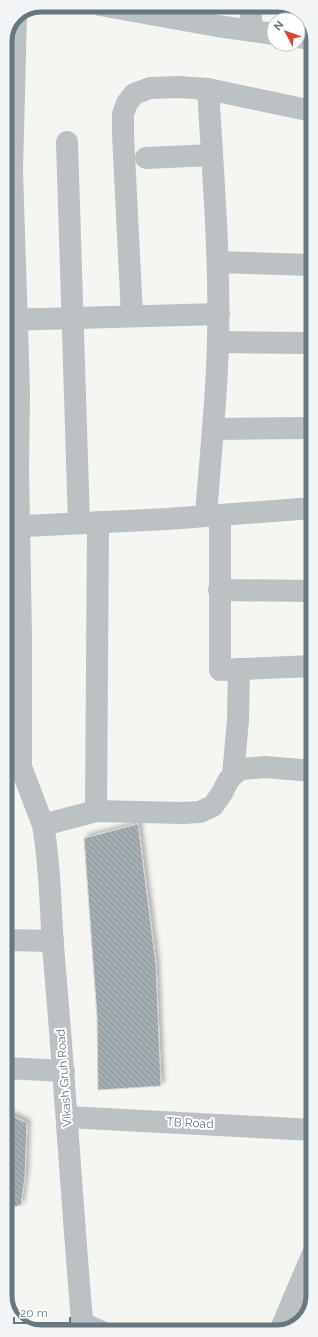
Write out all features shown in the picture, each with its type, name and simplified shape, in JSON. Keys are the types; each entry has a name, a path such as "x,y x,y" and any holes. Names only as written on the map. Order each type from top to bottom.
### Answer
{"street":[{"path":"139,12 266,33"},
{"path":"251,12 252,31"},
{"path":"12,170 16,27"},
{"path":"132,316 123,114 127,103 134,94 150,88 178,86 208,89 306,109"},
{"path":"208,89 218,262 218,342 214,429 209,469 219,590 220,670 306,666"},
{"path":"67,142 72,318 88,523 96,811"},
{"path":"146,158 212,155"},
{"path":"218,262 306,265"},
{"path":"12,320 218,314"},
{"path":"12,329 19,392 18,469 12,527 13,767"},
{"path":"218,342 306,343"},
{"path":"214,429 306,428"},
{"path":"12,527 306,508"},
{"path":"219,590 306,591"},
{"path":"233,775 238,720 239,669"},
{"name":"Vikash Gruh Road","path":"13,767 43,825 48,853 53,941 64,1071 82,1325"},
{"path":"43,825 96,811 200,812 213,806 233,775 241,769 265,767 306,770"},
{"path":"12,940 53,941"},
{"path":"12,1068 64,1071"},
{"name":"TB Road","path":"67,1117 306,1130"},
{"path":"283,1324 306,1270"}],"building":[{"path":"138,824 156,964 161,1086 98,1090 97,1016 84,838"},
{"path":"12,1116 27,1123 25,1176 21,1205 12,1207"}]}
